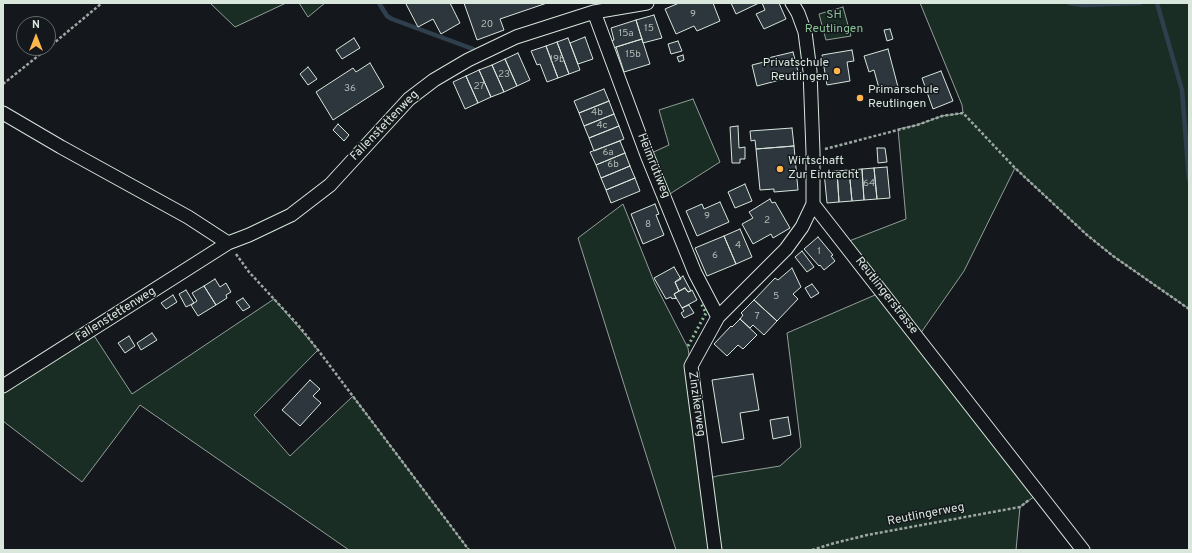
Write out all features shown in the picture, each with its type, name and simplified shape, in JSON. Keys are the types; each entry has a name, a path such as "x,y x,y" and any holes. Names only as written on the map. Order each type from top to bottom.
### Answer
{"street":[{"name":"Fallenstettenweg","path":"3,386 228,243 249,235 291,215 330,185 409,98 434,80 468,60 516,37 594,12 647,3"},
{"path":"792,3 798,13 805,32 810,71 814,204"},
{"name":"Heimrütiweg","path":"594,12 647,155 695,273 718,317"},
{"path":"3,113 61,147 188,217 228,243"},
{"name":"Zinzikerweg","path":"715,550 691,366 718,317 786,249 802,227 814,204"},
{"name":"Reutlingerstrasse","path":"814,204 1083,550"}],"path":[{"path":"56,41 102,3"},
{"path":"3,84 38,56"},
{"path":"831,148 918,125 942,116 963,113 1015,168 1087,235 1112,256 1189,309"},
{"path":"228,243 249,272 299,326 318,350 469,550"},
{"name":"Reutlingerweg","path":"812,550 867,535 1020,507 1039,493"}],"green space":[{"path":"210,3 286,3 235,27"},
{"path":"299,3 325,3 308,17"},
{"path":"920,3 1189,3 1189,309 1113,256 1087,235 1015,168 964,271 918,337 1039,493 1020,507 1016,550 676,550 578,238 623,204 655,284 688,348 707,479 717,476 780,466 801,447 787,333 882,292 844,243 906,219 898,129 917,125 942,116 963,113 962,105"},
{"name":"SH Reutlingen","path":"843,7 851,36 826,40 819,14"},
{"path":"693,99 720,162 665,197 647,155 669,145 659,110"},
{"path":"274,299 318,350 254,415 290,456 353,396 469,550 349,550 140,405 82,482 3,421 3,386 91,331 132,394"}],"building":[{"path":"450,3 460,23 441,34 433,19 418,27 406,4"},
{"path":"464,3 547,3 500,19 504,30 477,40"},
{"path":"679,3 713,3 720,21 697,31 694,26 676,34 665,9"},
{"path":"731,3 759,3 736,14"},
{"path":"762,3 779,3 786,19 764,29 756,14 765,10"},
{"path":"654,15 662,38 643,43 636,20"},
{"path":"636,20 642,39 610,49 608,42 614,40 611,28"},
{"path":"890,29 893,39 887,41 884,30"},
{"path":"585,37 593,59 578,64 570,43"},
{"path":"354,38 360,48 342,59 336,50"},
{"path":"568,38 580,70 569,74 557,42"},
{"path":"642,39 650,64 624,72 616,47"},
{"path":"678,41 682,51 671,54 668,44"},
{"path":"557,42 569,74 558,78 546,46"},
{"path":"546,46 558,78 547,82 540,64 537,65 531,51"},
{"path":"888,49 898,87 880,92 874,70 869,72 864,56"},
{"name":"Privatschule Reutlingen","path":"852,50 854,61 847,62 850,81 827,85 822,55"},
{"path":"793,52 799,75 757,86 752,65 764,62 764,59"},
{"path":"518,53 530,80 517,86 505,59"},
{"path":"683,55 684,60 679,62 677,57"},
{"path":"505,59 517,86 504,92 492,65"},
{"path":"370,63 384,87 333,120 316,92 353,68 356,72"},
{"path":"492,65 504,92 491,97 479,70"},
{"path":"308,67 317,79 308,85 300,74"},
{"path":"479,70 491,97 478,103 466,76"},
{"path":"941,71 953,101 933,109 922,78"},
{"path":"466,76 478,103 465,109 453,82"},
{"path":"604,89 609,101 579,113 574,101"},
{"path":"609,101 614,114 584,126 579,113"},
{"path":"614,114 619,126 589,138 584,126"},
{"path":"338,124 349,135 344,141 333,130"},
{"path":"619,126 624,139 594,151 589,138"},
{"path":"738,126 739,148 745,147 745,159 740,159 740,163 732,163 730,127"},
{"path":"792,128 794,146 756,149 755,140 751,141 750,131"},
{"path":"620,141 625,153 596,165 590,152"},
{"path":"794,146 798,190 774,192 774,189 760,190 756,149"},
{"path":"877,148 885,148 887,162 878,163"},
{"path":"625,153 630,166 601,178 596,165"},
{"path":"630,166 635,178 606,190 601,178"},
{"path":"887,167 890,198 877,199 874,168"},
{"path":"874,168 877,199 864,200 862,169"},
{"path":"862,169 864,200 852,201 849,170"},
{"path":"849,170 852,201 839,202 837,171"},
{"path":"837,171 839,202 827,203 824,172"},
{"path":"635,178 640,191 611,203 606,190"},
{"path":"745,184 752,201 735,208 728,192"},
{"path":"770,199 772,203 775,202 790,228 773,238 771,234 753,244 742,224 753,218 749,212"},
{"path":"720,202 729,222 697,236 686,211 702,204 704,209"},
{"path":"655,204 659,214 656,215 664,235 643,244 631,214"},
{"path":"740,229 752,257 736,264 724,236"},
{"path":"724,236 736,264 707,276 695,248"},
{"path":"818,237 833,255 831,256 835,261 824,270 804,249"},
{"path":"802,251 814,267 807,272 795,257"},
{"path":"674,267 681,279 675,282 679,291 674,294 675,299 672,299 671,297 666,299 654,278"},
{"path":"792,268 801,287 793,294 798,299 777,321 754,300 775,278 778,280"},
{"path":"683,276 691,291 688,292 685,288 679,291 675,282"},
{"path":"215,279 220,287 226,283 231,292 226,295 227,298 216,305 204,286"},
{"path":"812,284 819,293 811,298 805,288"},
{"path":"204,286 216,305 198,316 191,305 197,301 192,293"},
{"path":"685,288 688,292 692,290 697,300 682,308 674,294"},
{"path":"186,290 194,303 186,307 179,294"},
{"path":"173,295 177,302 166,309 161,303"},
{"path":"243,298 250,307 243,311 236,302"},
{"path":"754,300 777,321 764,335 753,325 750,328 740,319 743,315 741,313"},
{"path":"689,305 694,313 684,318 681,313 684,311 682,308"},
{"path":"740,319 757,335 743,349 738,345 727,356 714,344"},
{"path":"152,333 157,340 141,350 137,343"},
{"path":"129,336 135,346 125,353 118,343"},
{"path":"753,374 759,410 740,413 744,439 722,443 712,380"},
{"path":"310,380 320,389 313,396 321,403 300,426 282,410"},
{"path":"788,417 791,435 773,439 770,420"}],"waterway":[{"path":"379,3 387,16 392,19 473,49"},
{"path":"1069,3 1083,5 1140,3"},
{"path":"1157,3 1182,90 1189,179"}],"hedge":[{"path":"688,346 706,313 701,303"}],"place":[{"name":"Privatschule Reutlingen","path":"837,71"},
{"name":"Primarschule Reutlingen","path":"860,98"},
{"name":"Wirtschaft Zur Eintracht","path":"780,169"}]}
